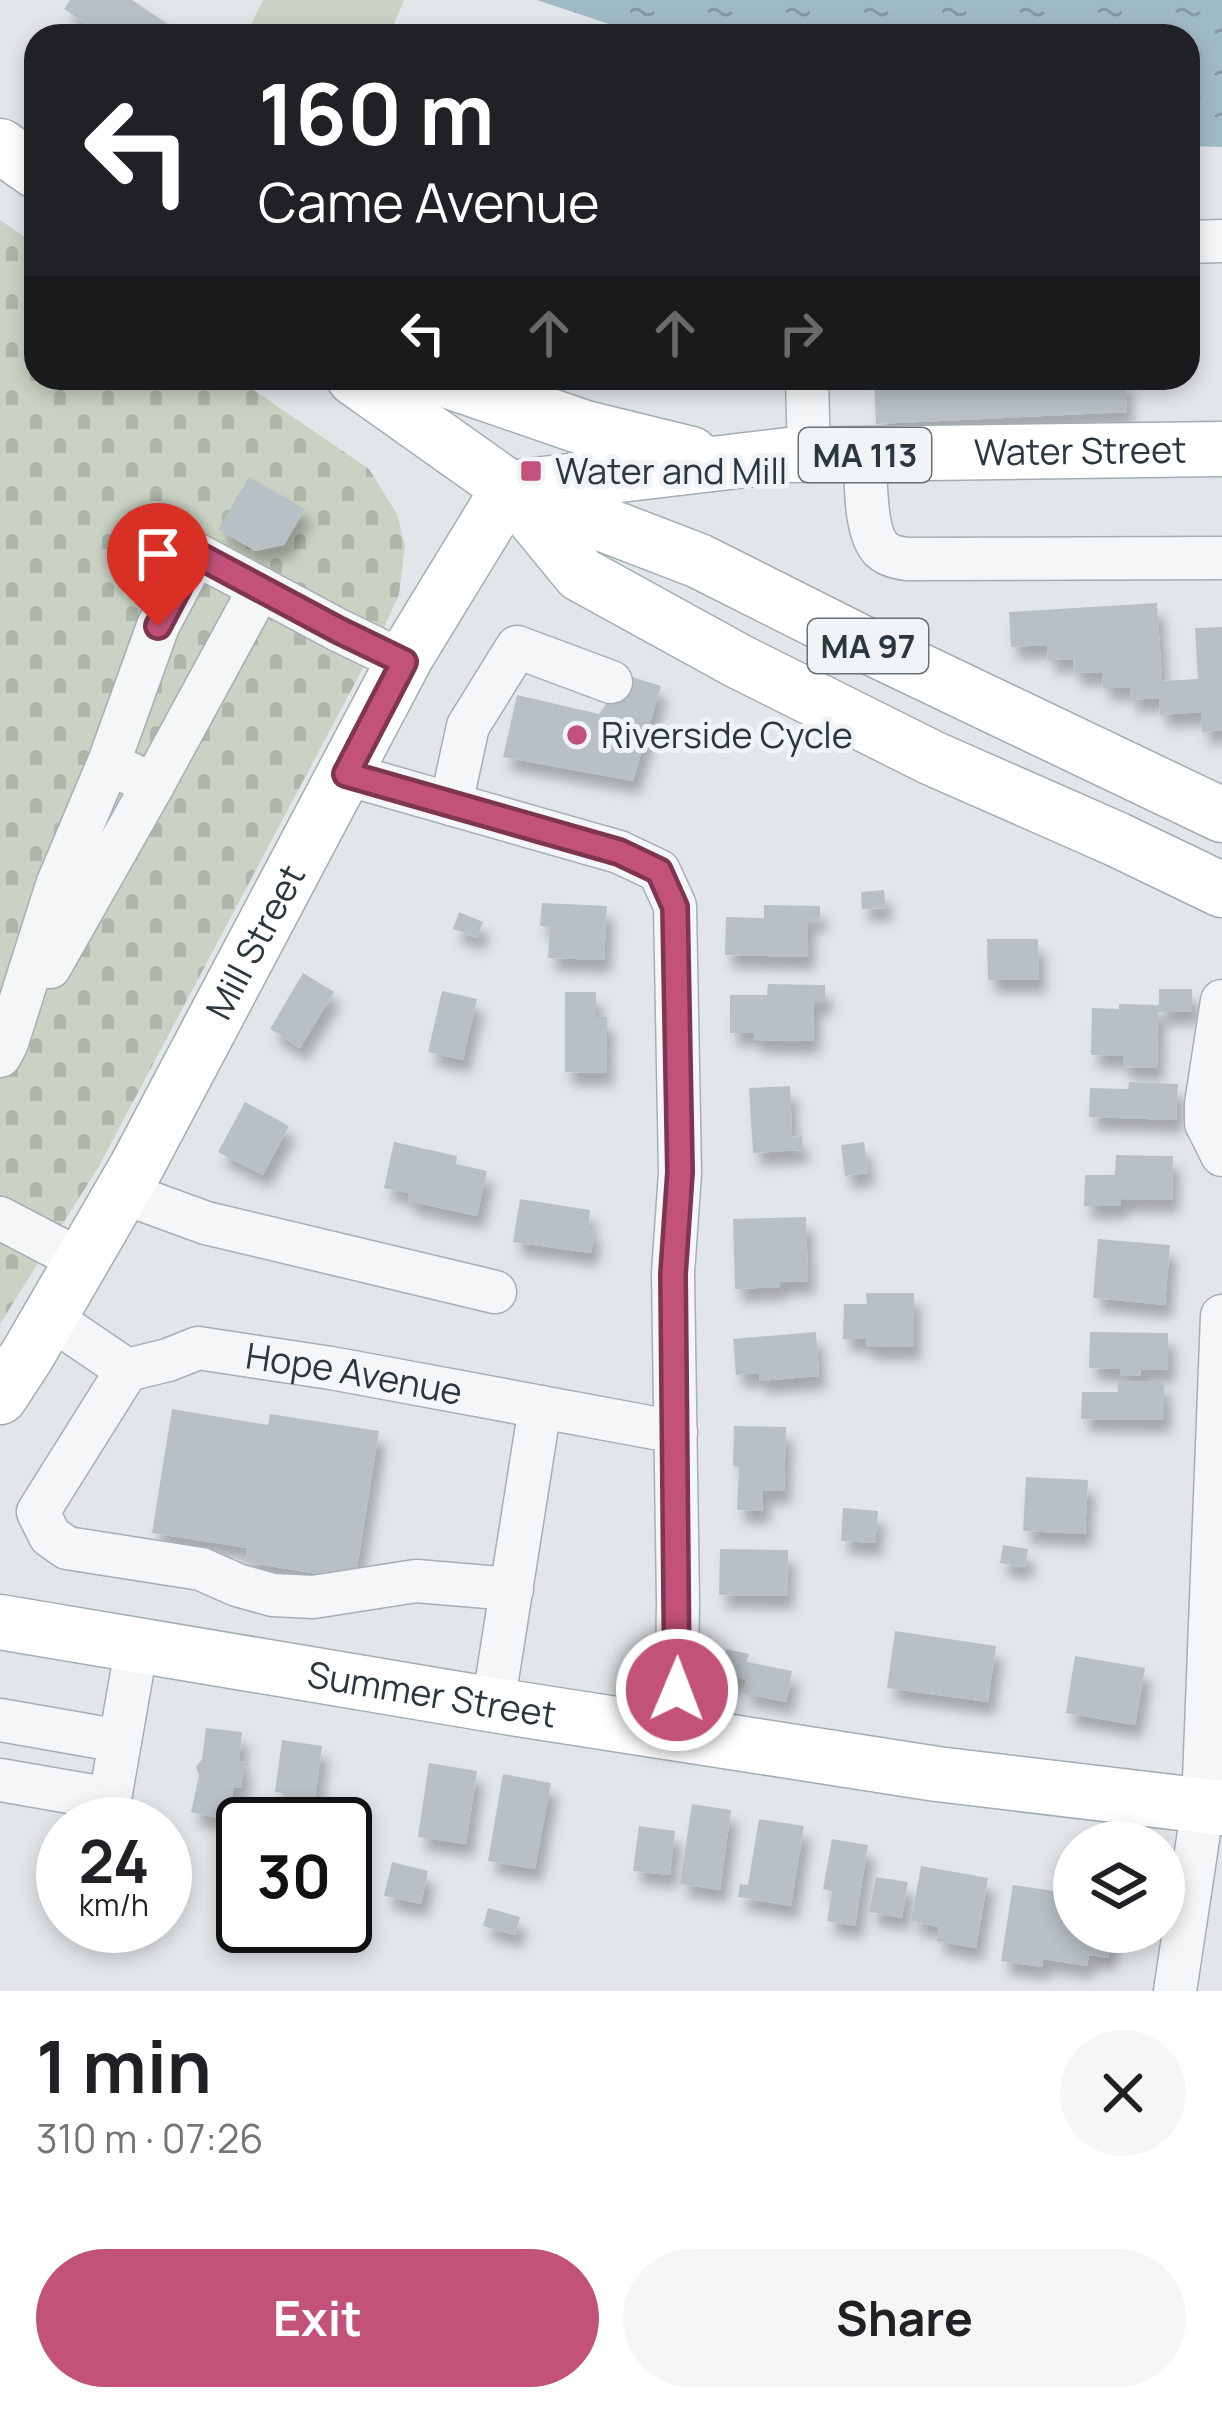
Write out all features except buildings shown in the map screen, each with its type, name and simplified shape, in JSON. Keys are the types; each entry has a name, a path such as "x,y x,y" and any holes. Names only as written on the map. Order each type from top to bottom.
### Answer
{"main road":[{"name":"MA 97","path":"371,390 509,488 699,561 1222,814"},
{"name":"Water Street","path":"475,390 585,428 722,461"},
{"name":"Water Street","path":"509,488 809,454 1222,448"},
{"name":"MA 97","path":"509,488 580,574 738,662 1222,890"},
{"name":"Mill Street","path":"0,1397 122,1192 404,662 509,488"},
{"name":"Summer Street","path":"0,1622 937,1774 1212,1807"}],"street":[{"path":"807,390 809,454"},
{"path":"865,454 873,535 880,548 893,556 908,560 1222,558"},
{"path":"3,1049 57,885 109,762 158,626 196,554 404,662"},
{"path":"3,1049 260,588"},
{"path":"451,803 468,725 517,647 611,682"},
{"path":"109,762 152,785"},
{"path":"346,774 619,852 659,871 675,907 680,1172 673,1274 676,1734"},
{"path":"1222,1001 1206,1104 1206,1123 1222,1155"},
{"path":"122,1192 206,1223 495,1292"},
{"path":"0,1219 82,1261"},
{"path":"1175,1991 1212,1807 1222,1316"},
{"path":"50,1317 127,1370 38,1512 50,1536 67,1548 201,1569 273,1595 314,1597 416,1582 512,1589"},
{"name":"Hope Avenue","path":"127,1370 198,1348 676,1432"},
{"path":"493,1705 540,1407"},
{"path":"0,1780 110,1799 137,1644"},
{"path":"0,1720 120,1741"}],"green space":[{"path":"263,0 404,0 394,24 251,24"},
{"path":"0,220 24,237 24,390 254,390 369,469 397,514 405,546 399,594 381,634 99,1166 0,1324"}],"water":[{"path":"537,0 1222,0 1222,147 1200,146 1200,24 609,24"}],"place":[{"name":"Water and Mill","path":"531,471"},
{"name":"Riverside Cycle","path":"577,735"}],"route":[{"path":"158,626 196,554 404,662 346,774 619,852 659,871 675,907 680,1172 673,1274 677,1690"}]}
